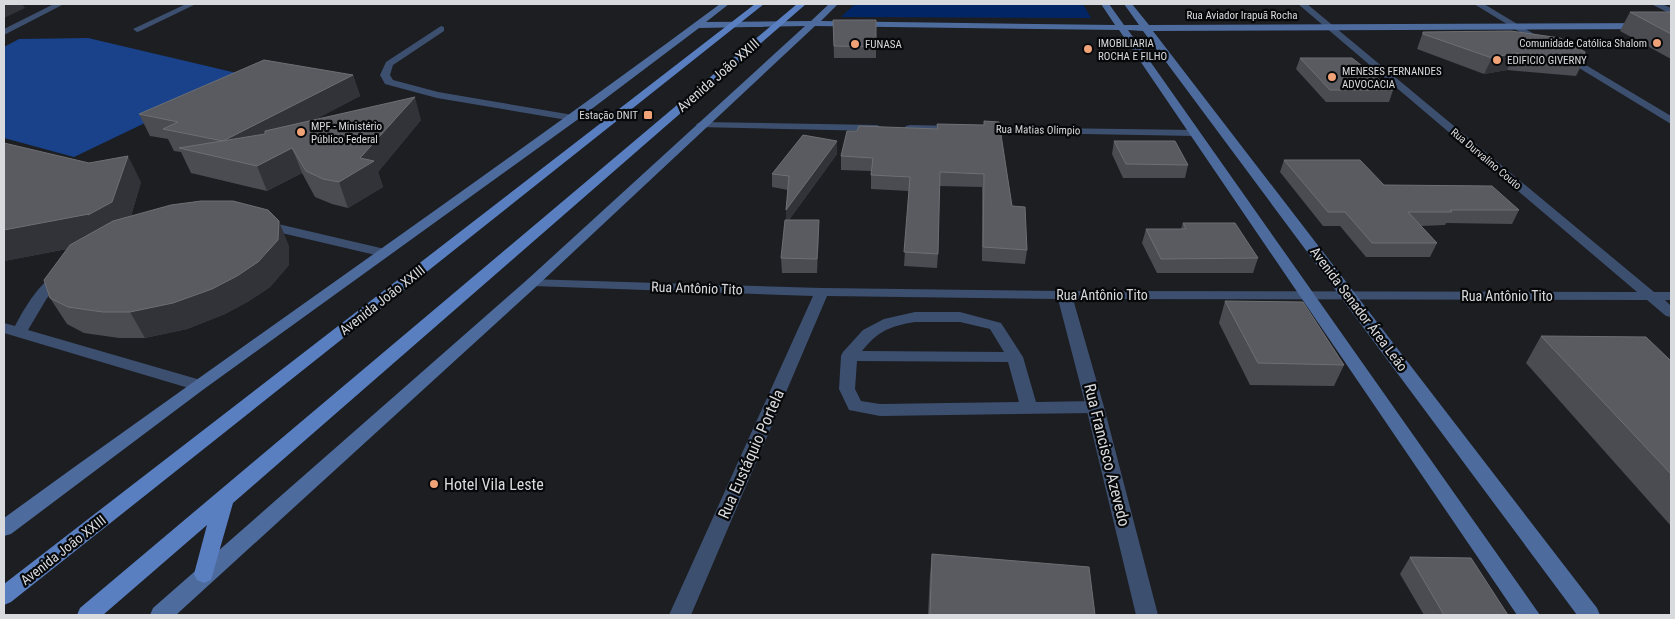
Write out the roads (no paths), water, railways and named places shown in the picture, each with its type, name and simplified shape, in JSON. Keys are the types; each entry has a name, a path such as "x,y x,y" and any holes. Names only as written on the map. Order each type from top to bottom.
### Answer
{"main road":[{"name":"Avenida João XXIII","path":"6,591 760,4"},
{"name":"Avenida João XXIII","path":"88,615 802,4"},
{"path":"204,574 224,499"}],"street":[{"path":"4,32 60,4"},
{"path":"137,29 192,4"},
{"path":"4,528 198,385 573,118 725,4"},
{"name":"Avenida João XXIII","path":"160,615 533,282 834,4"},
{"path":"1105,4 1305,295 1529,615"},
{"name":"Avenida Senador Área Leão","path":"1128,4 1589,615"},
{"name":"Rua Durvalino Couto","path":"1302,4 1671,314"},
{"path":"1478,4 1671,121"},
{"path":"1655,4 1671,11"},
{"name":"Rua Aviador Irapuã Rocha","path":"697,25 779,23 1146,28 1671,26"},
{"path":"441,29 389,64 384,76 388,82 437,95 573,118"},
{"name":"Rua Matias Olimpio","path":"702,126 1194,133"},
{"path":"249,220 384,253"},
{"path":"77,267 47,288 12,330 198,385"},
{"name":"Rua Antônio Tito","path":"533,282 822,292 1064,295 1671,296"},
{"name":"Rua Eustáquio Portela","path":"680,615 822,292"},
{"name":"Rua Francisco Azevedo","path":"1064,295 1095,407 1147,615"},
{"path":"1029,408 1015,357 996,326 960,317 915,317 889,322 868,333 850,356 847,389 855,406 880,410 1029,408 1095,407"},
{"path":"850,356 1015,357"}],"place":[{"name":"Comunidade Católica Shalom","path":"1657,43"},
{"name":"FUNASA","path":"855,44"},
{"name":"IMOBILIARIA ROCHA E FILHO","path":"1088,49"},
{"name":"EDIFICIO GIVERNY","path":"1497,60"},
{"name":"MENESES FERNANDES ADVOCACIA","path":"1332,77"},
{"name":"Estação DNIT","path":"648,115"},
{"name":"MPF - Ministério Público Federal","path":"301,132"},
{"name":"Hotel Vila Leste","path":"434,484"}]}
